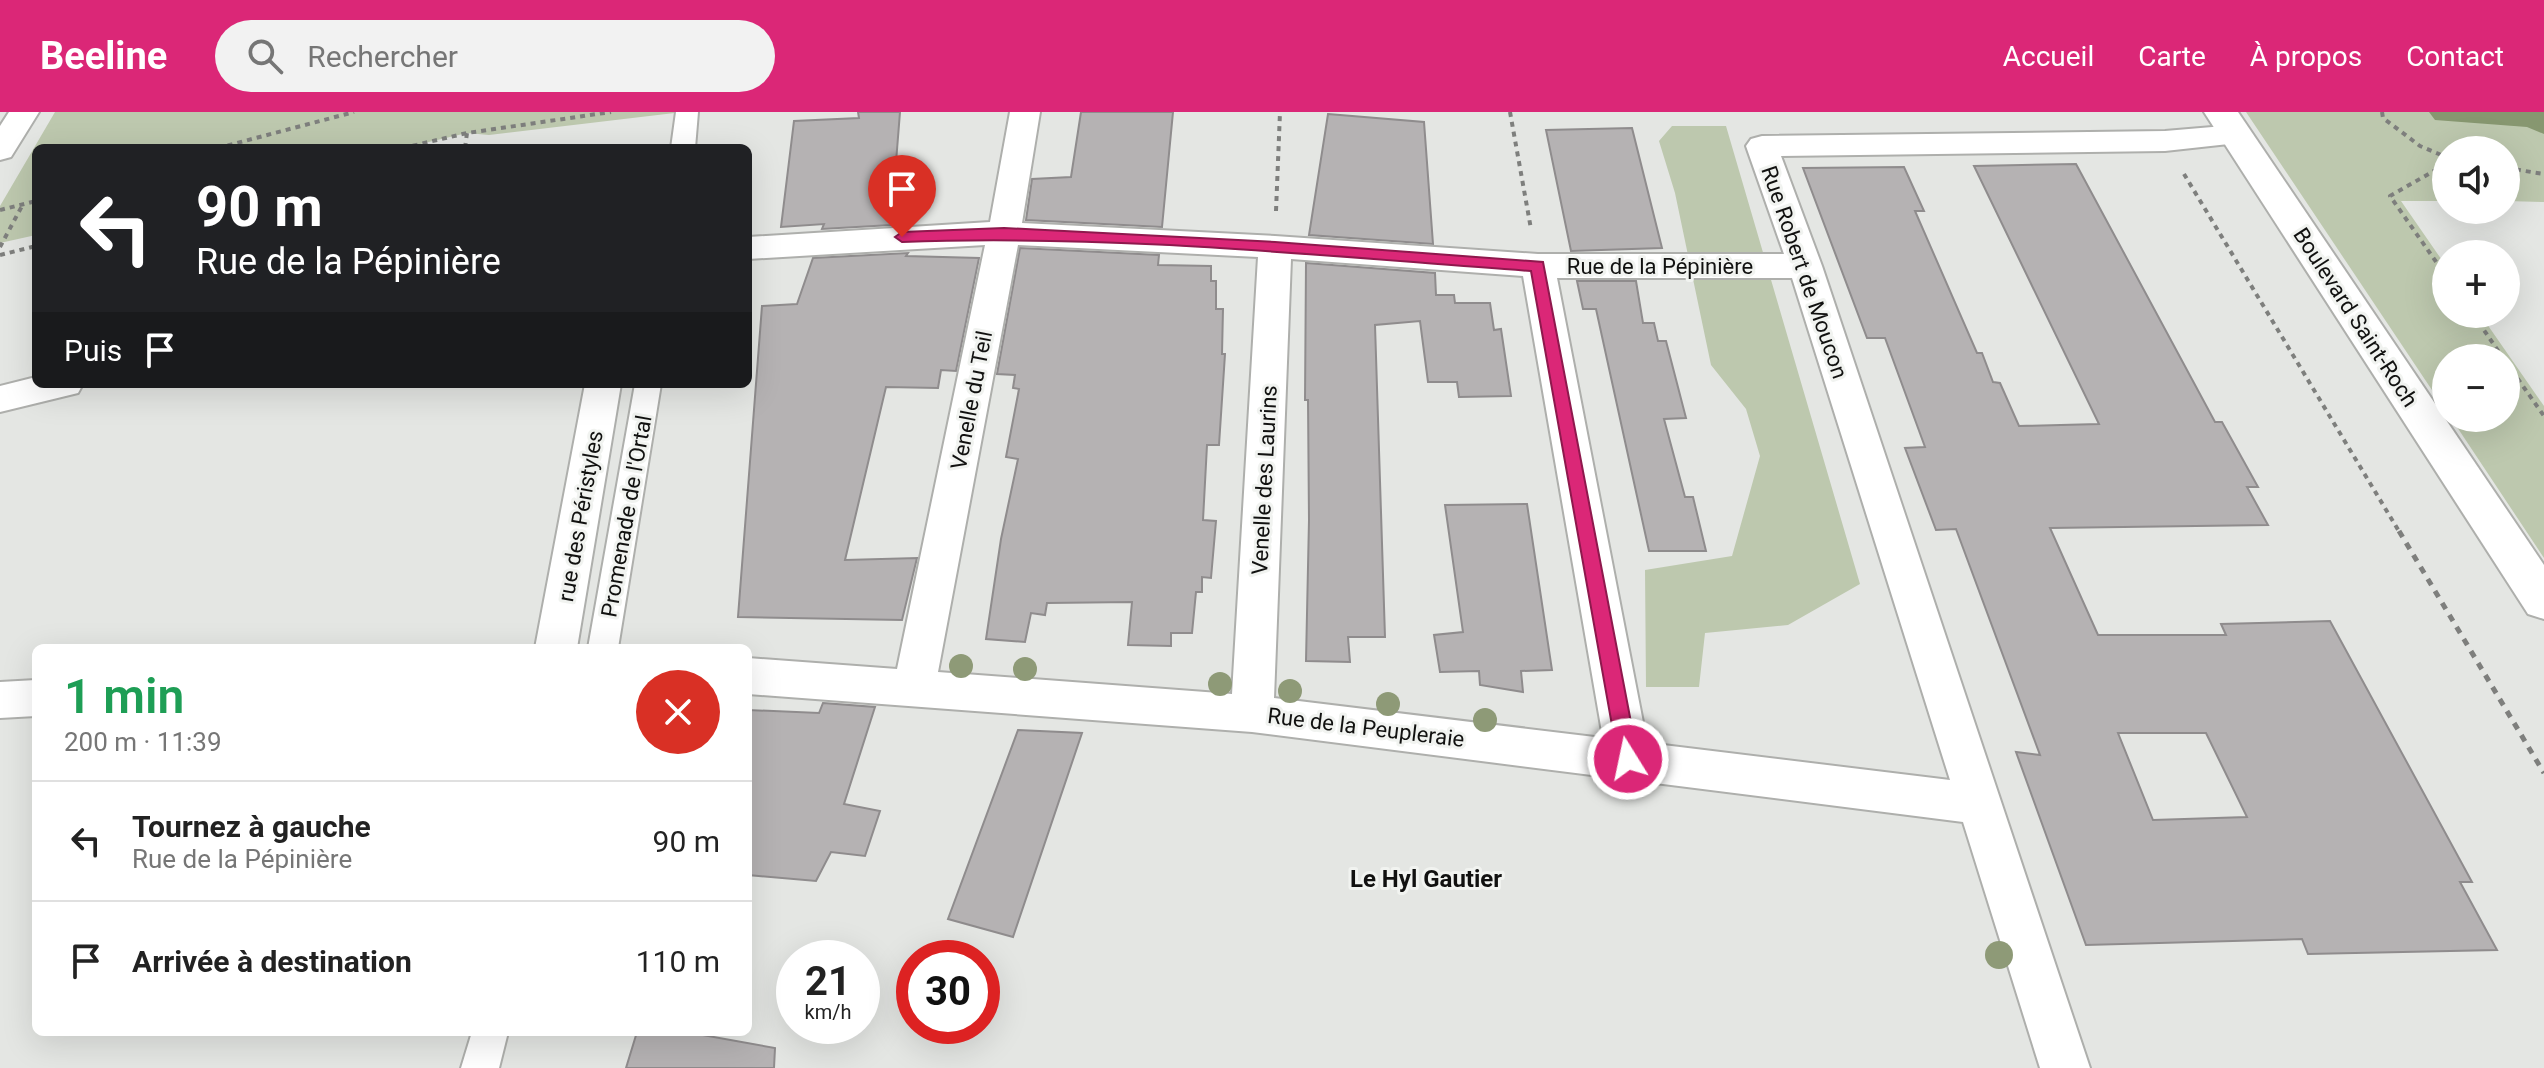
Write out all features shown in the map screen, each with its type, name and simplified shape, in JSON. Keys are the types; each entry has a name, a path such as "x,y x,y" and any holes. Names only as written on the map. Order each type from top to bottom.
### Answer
{"main road":[{"name":"Boulevard Saint-Roch","path":"2229,124 2544,601"}],"street":[{"path":"0,150 24,112"},
{"path":"683,144 687,112"},
{"name":"Venelle du Teil","path":"914,687 1025,112"},
{"name":"Rue Robert de Moucon","path":"2065,1068 1805,266 1762,146 2165,141 2229,124"},
{"name":"Rue de la Pépinière","path":"752,248 1004,233 1275,247 1538,266 1805,266"},
{"name":"Venelle des Laurins","path":"1252,714 1275,247"},
{"path":"1538,266 1628,759"},
{"path":"0,399 48,388"},
{"name":"rue des Péristyles","path":"557,644 602,388"},
{"name":"Promenade de l'Ortal","path":"604,644 647,388"},
{"name":"Rue de la Peupleraie","path":"752,676 1252,714 1981,804"},
{"path":"0,700 32,698"},
{"path":"480,1068 489,1036"}],"path":[{"path":"233,144 354,112"},
{"path":"420,144 467,133 611,112"},
{"path":"1275,247 1280,112"},
{"path":"1510,112 1538,266"},
{"path":"2382,112 2383,118 2420,146 2432,151"},
{"path":"466,144 467,133"},
{"path":"2165,141 2544,773"},
{"path":"2520,170 2544,174"},
{"path":"2432,172 2390,196 2432,256"},
{"path":"0,210 32,202"},
{"path":"0,247 22,206"},
{"path":"0,255 32,247"},
{"path":"2520,382 2544,416"}],"shaded area":[{"path":"55,112 683,112 489,135 467,133 420,144 36,144"},
{"path":"2246,112 2544,112 2544,202 2520,201 2520,136 2432,136 2432,201 2401,201 2432,246 2432,328 2490,328 2501,344 2432,344 2432,390"},
{"path":"2429,112 2544,112 2544,134 2527,127 2435,120"},
{"path":"1672,126 1726,126 1860,584 1788,625 1705,633 1699,687 1646,687 1645,570 1732,556 1760,456 1746,409 1711,365 1675,193 1659,141"},
{"path":"32,151 32,236 0,243 0,206"},
{"path":"2520,372 2544,406 2544,558 2460,432 2520,432"}],"building":[{"path":"858,112 900,112 891,225 822,229 824,224 781,227 794,121 859,118"},
{"path":"1081,112 1173,112 1162,227 1026,220 1032,179 1071,177"},
{"path":"1328,114 1424,122 1433,244 1309,235"},
{"path":"1632,128 1662,248 1571,251 1546,130"},
{"path":"2076,164 2215,422 2222,422 2258,487 2247,487 2268,525 2050,528 2098,635 2226,635 2221,624 2330,621 2472,882 2460,882 2497,950 2308,954 2302,939 2086,945 2016,752 2040,755 1956,529 1936,530 1905,448 1925,447 1885,338 1867,338 1803,168 1904,167 1924,211 1915,211 1977,353 1982,353 1993,382 2000,383 2019,426 2099,424 1974,166","holes":["2118,733 2206,733 2247,817 2153,820"]},
{"path":"1020,248 1159,255 1158,265 1211,266 1211,281 1216,281 1216,309 1223,309 1222,354 1225,354 1219,445 1207,445 1203,520 1216,521 1211,578 1202,577 1202,592 1196,592 1192,633 1171,633 1171,646 1128,645 1132,602 1047,603 1045,615 1031,613 1025,642 986,639 1001,539 1018,459 1006,457 1019,389 1013,388 1015,375 997,374"},
{"path":"908,253 906,256 979,258 956,371 941,370 938,388 886,387 845,560 917,558 902,620 738,617 762,306 797,304 813,258"},
{"path":"1306,263 1435,273 1436,295 1454,295 1455,303 1490,303 1494,330 1501,329 1511,396 1459,397 1457,382 1428,382 1420,321 1375,325 1385,637 1348,637 1350,662 1306,661 1309,520 1308,400 1305,400"},
{"path":"1577,281 1636,281 1643,323 1654,323 1658,341 1666,341 1686,418 1664,419 1685,497 1693,497 1706,551 1649,551 1596,309 1583,309"},
{"path":"1527,504 1552,670 1521,671 1523,692 1480,685 1479,671 1440,672 1434,635 1463,632 1445,505"},
{"path":"823,703 875,707 844,804 880,811 865,856 831,852 816,881 752,875 752,710 819,713"},
{"path":"1018,730 1082,733 1013,937 948,919"},
{"path":"636,1036 708,1036 775,1048 774,1068 626,1068"}],"district":[{"name":"Le Hyl Gautier","path":"1426,879"}],"route":[{"path":"902,237 1004,233 1275,247 1538,266 1628,759"}]}
